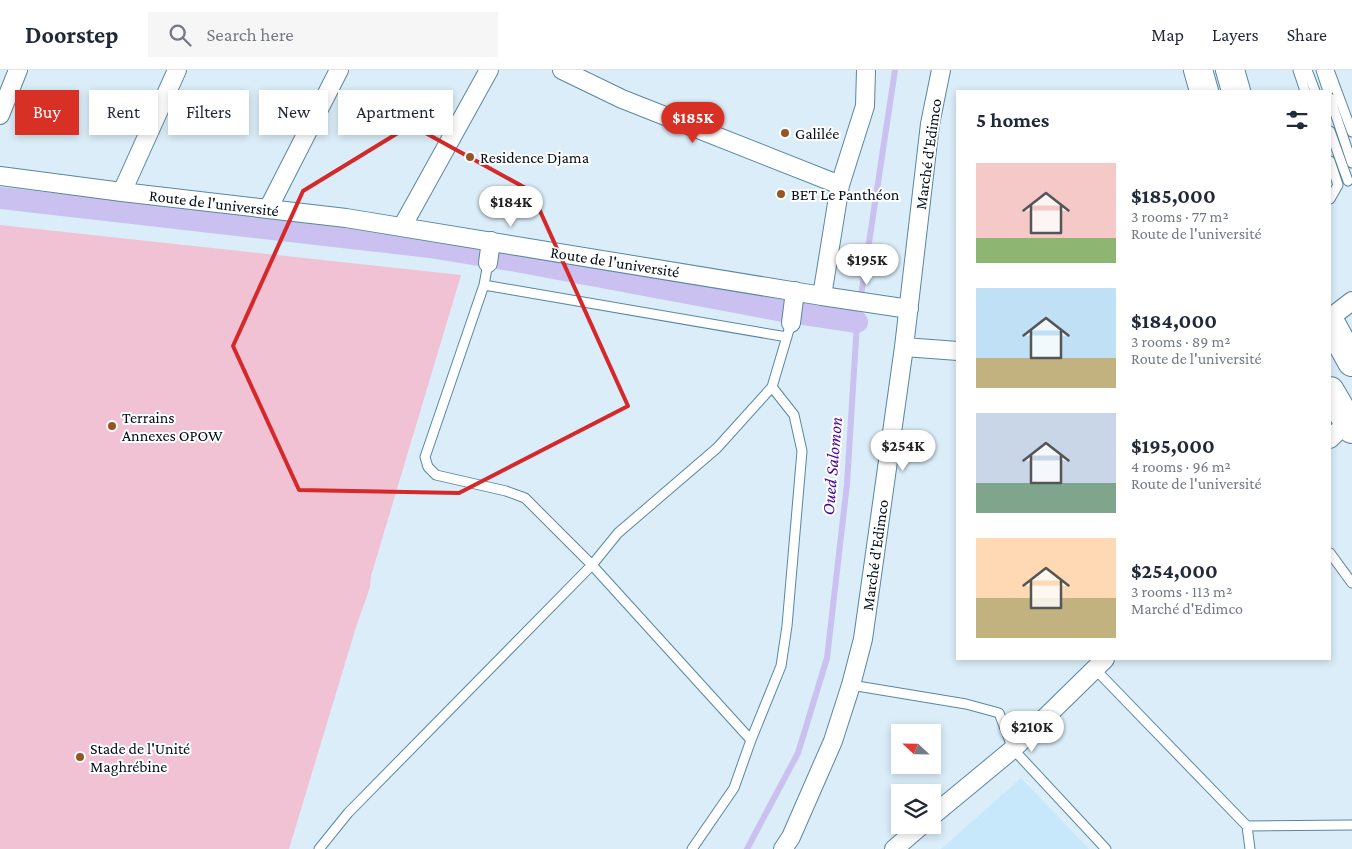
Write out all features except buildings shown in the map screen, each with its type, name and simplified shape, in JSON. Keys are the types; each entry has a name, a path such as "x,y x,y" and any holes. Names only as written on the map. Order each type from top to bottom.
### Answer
{"main road":[{"path":"1198,70 1204,90"},
{"path":"1230,70 1236,90"},
{"path":"1331,324 1352,362"},
{"path":"1331,394 1343,430"}],"street":[{"path":"0,114 18,70"},
{"path":"122,192 177,70"},
{"path":"268,209 339,70"},
{"path":"402,227 488,70"},
{"path":"562,70 622,99 840,185"},
{"path":"822,296 840,185 865,106 866,70"},
{"name":"Marché d'Edimco","path":"783,849 791,837 833,741 863,639 909,309 930,124 941,70"},
{"name":"Route de l'université","path":"0,176 346,218 491,241 795,294 822,296 909,309"},
{"path":"488,263 491,241"},
{"path":"789,330 795,294"},
{"path":"1331,317 1352,302"},
{"path":"904,347 956,350"},
{"path":"941,809 1013,749 1100,664"},
{"path":"894,849 912,834"}],"lane":[{"path":"1298,70 1305,90"},
{"path":"1308,70 1315,90"},
{"path":"1321,70 1328,90"},
{"path":"1329,70 1352,132"},
{"path":"1331,101 1352,163"},
{"path":"1331,134 1350,180 1338,185 1331,197"},
{"path":"1331,164 1338,185"},
{"path":"488,263 484,285 425,457 428,467 436,474 506,491 524,498 592,565 751,740"},
{"path":"320,849 348,813 592,565 618,533 718,448 772,387 789,330 484,285"},
{"path":"692,849 734,788 781,666 787,626 802,451 794,415 772,387"},
{"path":"1331,554 1352,583"},
{"path":"1100,664 1247,826 1250,849"},
{"path":"851,685 966,704 999,714 1013,749 1106,849"},
{"path":"1247,826 1352,825"}],"highlighted area":[{"path":"411,125 531,191 628,406 459,493 299,490 233,346 303,191"}],"shaded area":[{"path":"0,225 461,275 371,576 370,587 356,627 289,849 0,849"},
{"path":"1021,778 1089,849 941,849"}],"waterway":[{"name":"Oued Salomon","path":"747,849 798,753 827,658 847,484 857,322 895,70"},
{"path":"0,198 430,247 516,261 778,310 857,322"}],"place":[{"name":"Galilée","path":"785,133"},
{"name":"Residence Djama","path":"470,157"},
{"name":"BET Le Panthéon","path":"781,194"},
{"name":"Terrains Annexes OPOW","path":"112,426"},
{"name":"Stade de l'Unité Maghrébine","path":"80,757"}]}
